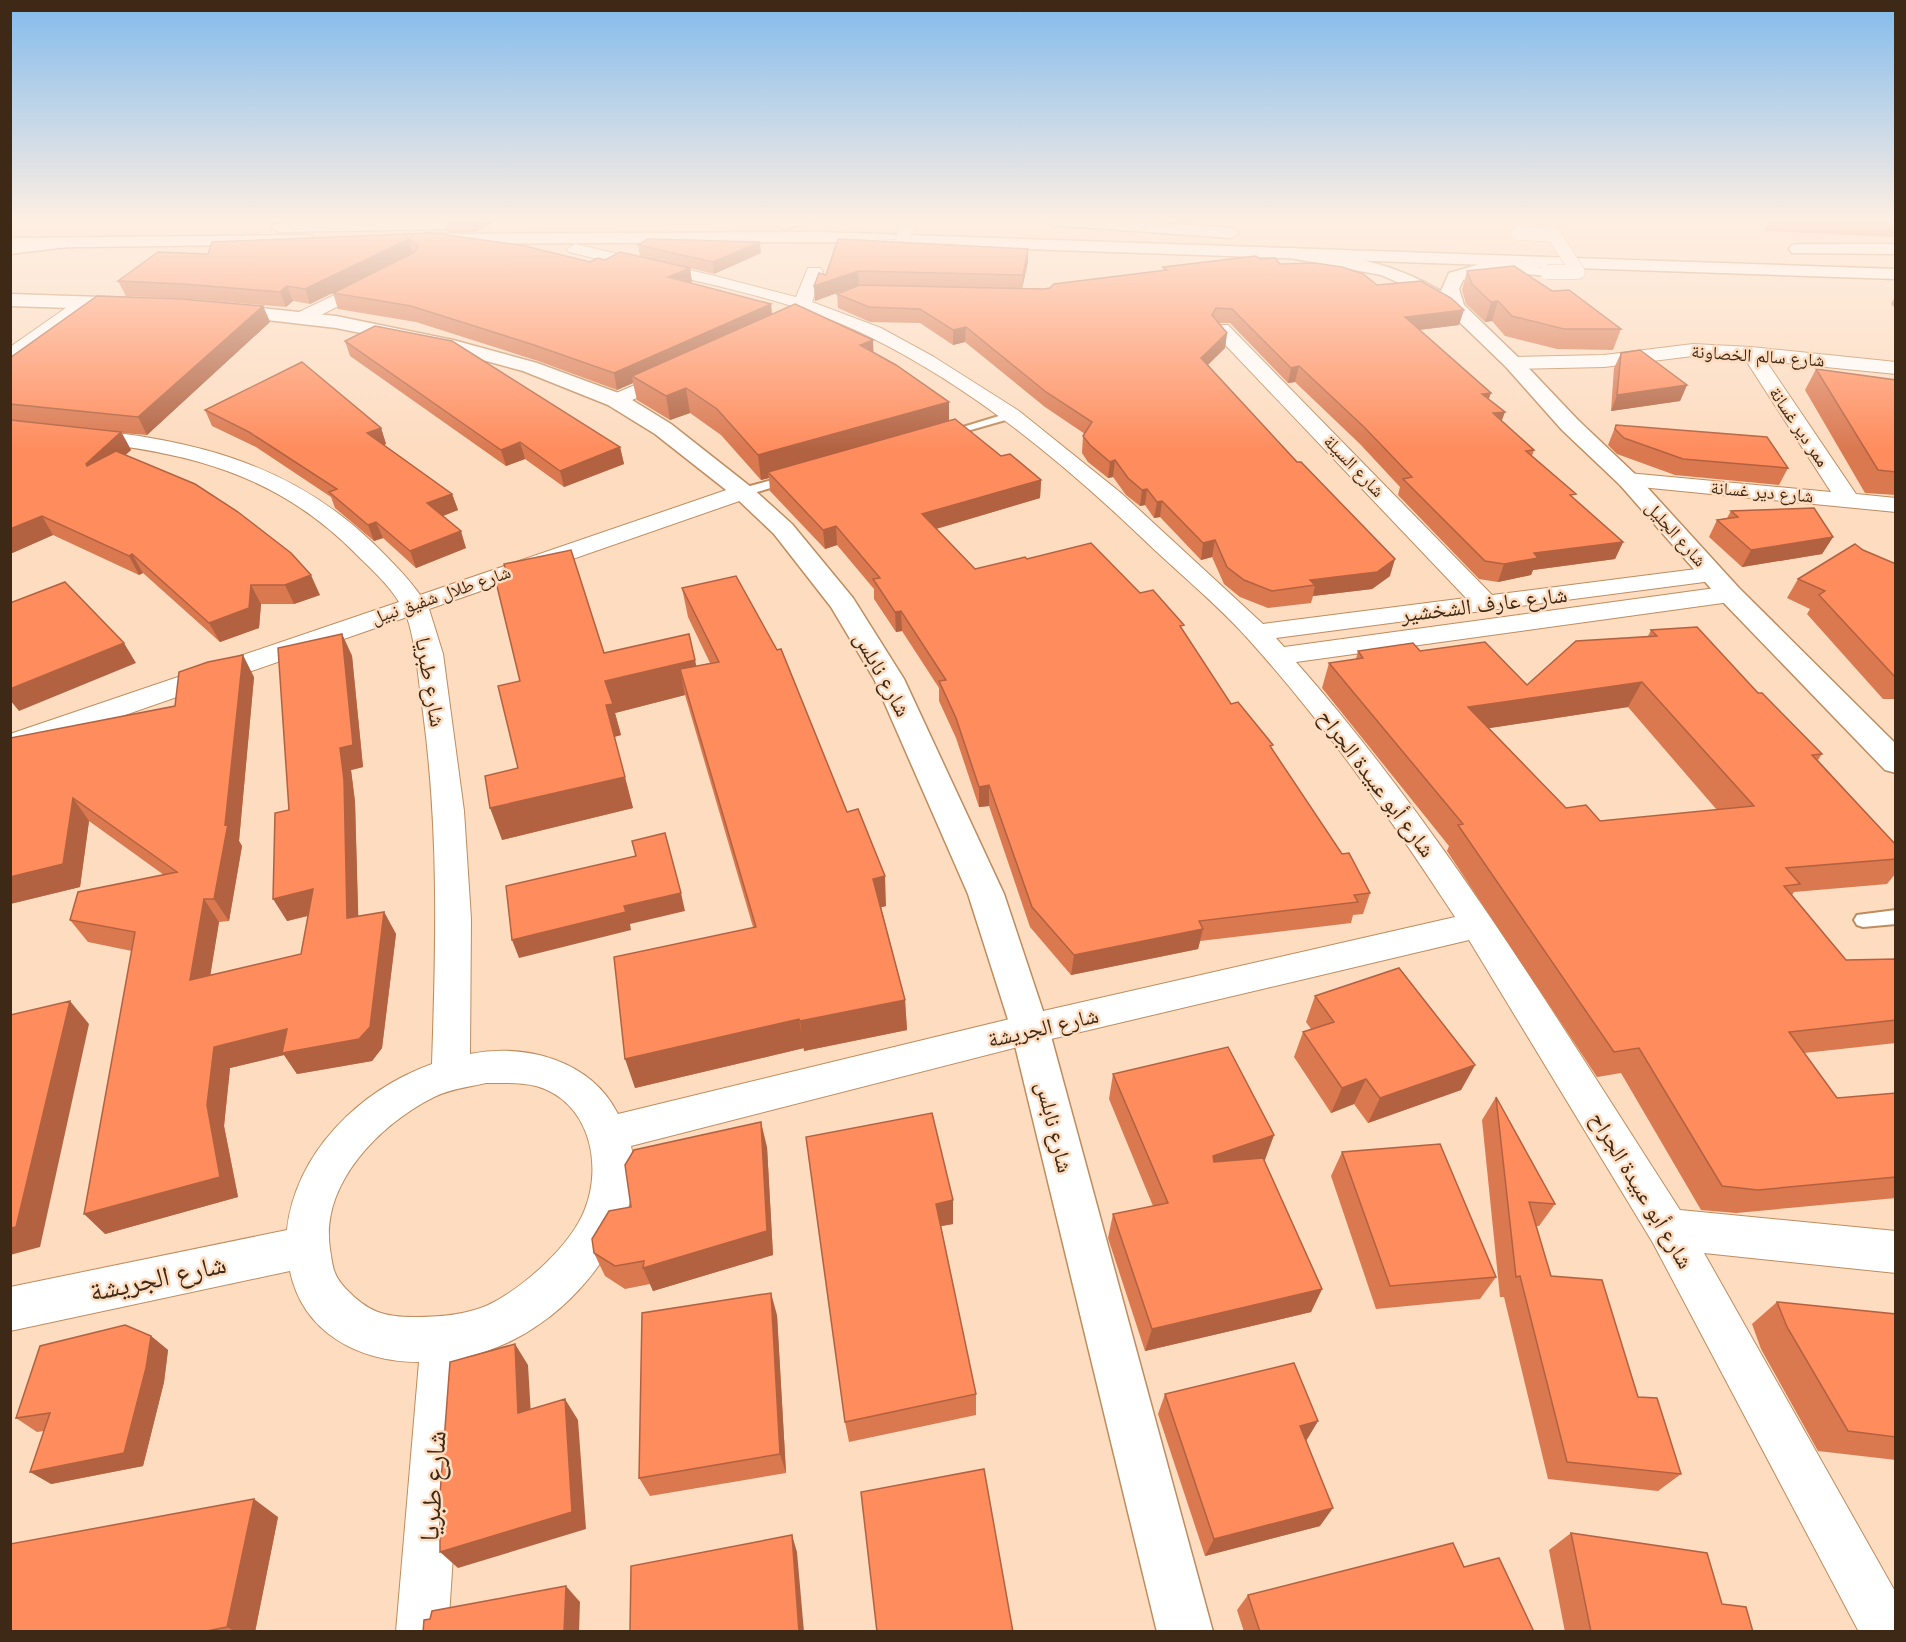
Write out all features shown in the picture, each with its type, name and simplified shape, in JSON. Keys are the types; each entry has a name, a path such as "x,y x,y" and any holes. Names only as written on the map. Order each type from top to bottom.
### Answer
{"main road":[{"name":"شارع الجليل","path":"1437,297 1455,307 1513,363 1570,425 1628,480 1730,594 1896,763"},
{"path":"1452,297 1455,307"},
{"path":"10,300 156,305"},
{"name":"شارع نابلس","path":"202,308 303,317 491,355 530,367 616,400 663,429 743,492 783,529 843,604 889,679 937,779 986,894 1030,1029 1185,1632"}],"street":[{"path":"303,317 343,297"},
{"name":"شارع أبو عبيدة الجراح","path":"747,297 874,332 927,361 1012,415 1113,498 1257,633 1278,656 1329,717 1428,850 1478,925 1668,1229 1888,1632"},
{"path":"802,312 807,297"},
{"path":"802,312 842,297"},
{"path":"10,356 86,302"},
{"name":"شارع السيلة","path":"1221,329 1486,604"},
{"name":"شارع سالم الخصاونة","path":"1513,363 1604,361 1693,350 1751,353 1896,368"},
{"name":"ممر دير غسانة","path":"1751,353 1848,500"},
{"path":"616,400 691,367"},
{"name":"شارع طبريا","path":"10,429 106,437 153,444 201,456 278,483 307,500 346,530 414,604 425,634 431,668 451,828 453,944 451,1074"},
{"name":"شارع دير غسانة","path":"1628,480 1896,504"},
{"name":"شارع طلال شفيق نبيل","path":"10,745 743,492"},
{"name":"شارع عارف الشخشير","path":"1257,633 1712,574"},
{"name":"شارع عارف الشخشير","path":"1278,656 1730,594"},
{"name":"شارع الجريشة","path":"609,1134 1030,1029 1478,925"},
{"path":"486,1067 518,1067 549,1074 575,1088 596,1108 609,1134 614,1172 605,1214 580,1257 544,1295 496,1325 444,1340 391,1339 346,1321 317,1289 306,1247 310,1210 325,1174 348,1140 379,1111 414,1089 451,1074 486,1067"},
{"path":"1668,1229 1896,1252"},
{"name":"شارع الجريشة","path":"10,1309 306,1247"},
{"name":"شارع طبريا","path":"422,1632 444,1340"}],"lane":[{"path":"934,438 1012,415"},
{"name":"شارع طلال شفيق نبيل","path":"743,492 799,476"},
{"path":"1863,920 1896,917"}],"building":[{"path":"96,297 182,299 263,306 138,417 10,404 10,358"},
{"path":"355,297 743,297 771,304 614,373 411,306"},
{"path":"843,297 1449,297 1464,310 1405,317 1491,393 1482,394 1505,412 1493,413 1534,450 1526,451 1576,494 1570,495 1623,542 1534,553 1538,558 1504,564 1485,561 1403,479 1412,477 1364,427 1299,366 1291,368 1232,309 1216,308 1212,315 1227,333 1201,358 1297,462 1301,462 1395,559 1377,572 1310,580 1315,585 1272,591 1244,580 1227,567 1215,540 1203,543 1162,501 1157,502 1147,489 1142,490 1128,478 1115,460 1110,462 1090,445 1083,436 1092,422 1046,392 966,327 953,330 920,309 869,307"},
{"path":"1485,297 1578,297 1621,329 1564,329 1512,316 1498,301 1491,302"},
{"path":"795,304 873,340 860,345 896,365 949,402 758,455 717,409 686,388 666,396 632,376"},
{"path":"375,326 452,341 620,447 560,471 520,442 501,450 345,341"},
{"path":"1640,350 1687,385 1617,395 1621,353"},
{"path":"302,362 381,428 367,433 452,494 427,503 461,531 410,551 376,522 368,525 329,492 337,489 249,432 205,410"},
{"path":"1816,369 1896,380 1896,472 1878,470"},
{"path":"955,419 1001,456 1010,454 1041,480 922,514 975,569 1091,543 1140,593 1153,590 1184,625 1180,626 1231,704 1238,702 1273,745 1270,746 1342,854 1349,853 1370,893 1354,895 1358,902 1199,921 1203,929 1074,955 1032,907 989,785 979,787 956,718 939,681 946,680 901,611 895,612 873,579 880,578 836,526 823,530 768,472"},
{"path":"10,420 121,432 86,464 87,466 116,451 195,484 238,512 291,553 311,575 285,585 251,585 249,608 209,623 132,554 129,556 42,516 10,529"},
{"path":"1616,425 1767,437 1788,468 1683,459 1624,438 1615,429"},
{"path":"1814,508 1833,537 1751,550 1717,520 1738,517 1731,511"},
{"path":"1855,544 1863,550 1896,564 1896,678 1819,595 1825,591 1798,579"},
{"path":"571,550 604,653 689,634 695,660 605,681 613,704 606,705 625,777 490,808 485,776 518,768 498,686 520,681 496,582 508,580 504,564"},
{"path":"736,576 777,650 781,649 847,812 858,809 885,876 873,879 905,1000 800,1021 799,1019 625,1059 614,957 756,927 680,669 719,662 682,588"},
{"path":"65,582 124,643 10,689 10,603"},
{"path":"1697,627 1758,693 1762,693 1822,754 1812,755 1896,845 1896,859 1786,868 1800,884 1784,886 1846,960 1896,959 1896,1020 1789,1032 1837,1098 1896,1093 1896,1177 1758,1190 1722,1186 1639,1048 1614,1052 1458,825 1463,824 1329,663 1363,658 1358,651 1413,643 1420,651 1485,642 1527,685 1576,641 1657,636 1651,630","holes":["1642,682 1754,806 1600,821 1586,805 1566,808 1468,707"]},
{"path":"342,634 353,745 340,748 344,780 347,918 384,912 370,1027 359,1039 282,1053 287,1029 214,1047 207,1105 220,1177 84,1214 135,932 70,920 78,892 177,872 73,798 63,864 10,877 10,738 175,706 179,672 208,662 243,655 225,825 228,824 214,899 204,899 190,980 301,954 313,889 273,899 275,813 289,810 278,648"},
{"path":"665,833 681,893 624,906 626,912 512,940 506,886 636,856 632,841"},
{"path":"1399,968 1475,1065 1380,1098 1366,1079 1342,1088 1303,1032 1334,1022 1315,996"},
{"path":"70,1001 16,1227 10,1228 10,1015"},
{"path":"1228,1047 1274,1135 1213,1156 1214,1162 1263,1158 1322,1289 1152,1329 1113,1214 1168,1203 1113,1074"},
{"path":"1496,1097 1555,1204 1529,1202 1551,1276 1602,1280 1638,1397 1657,1398 1681,1474 1567,1462 1520,1276 1516,1277"},
{"path":"932,1113 953,1200 936,1204 976,1394 845,1422 806,1137"},
{"path":"761,1122 767,1231 643,1268 644,1261 615,1266 594,1253 592,1239 609,1211 631,1207 625,1165 634,1150"},
{"path":"1440,1144 1496,1277 1390,1286 1342,1152"},
{"path":"771,1293 780,1454 639,1478 642,1313"},
{"path":"1777,1302 1896,1314 1896,1437 1848,1431 1787,1327"},
{"path":"125,1325 151,1336 146,1368 124,1453 30,1472 50,1413 16,1418 40,1346"},
{"path":"515,1344 518,1413 565,1399 572,1512 440,1552 440,1494 450,1362"},
{"path":"1294,1363 1318,1421 1300,1426 1333,1508 1214,1539 1165,1394"},
{"path":"984,1469 1013,1632 877,1632 861,1492"},
{"path":"254,1499 227,1627 202,1632 10,1632 10,1544"},
{"path":"1571,1533 1707,1553 1722,1604 1746,1607 1753,1632 1591,1632"},
{"path":"792,1535 799,1632 630,1632 631,1566"},
{"path":"1453,1543 1464,1567 1499,1558 1534,1632 1260,1632 1248,1595"},
{"path":"566,1586 564,1632 423,1632 424,1620 430,1619 432,1611"}]}
